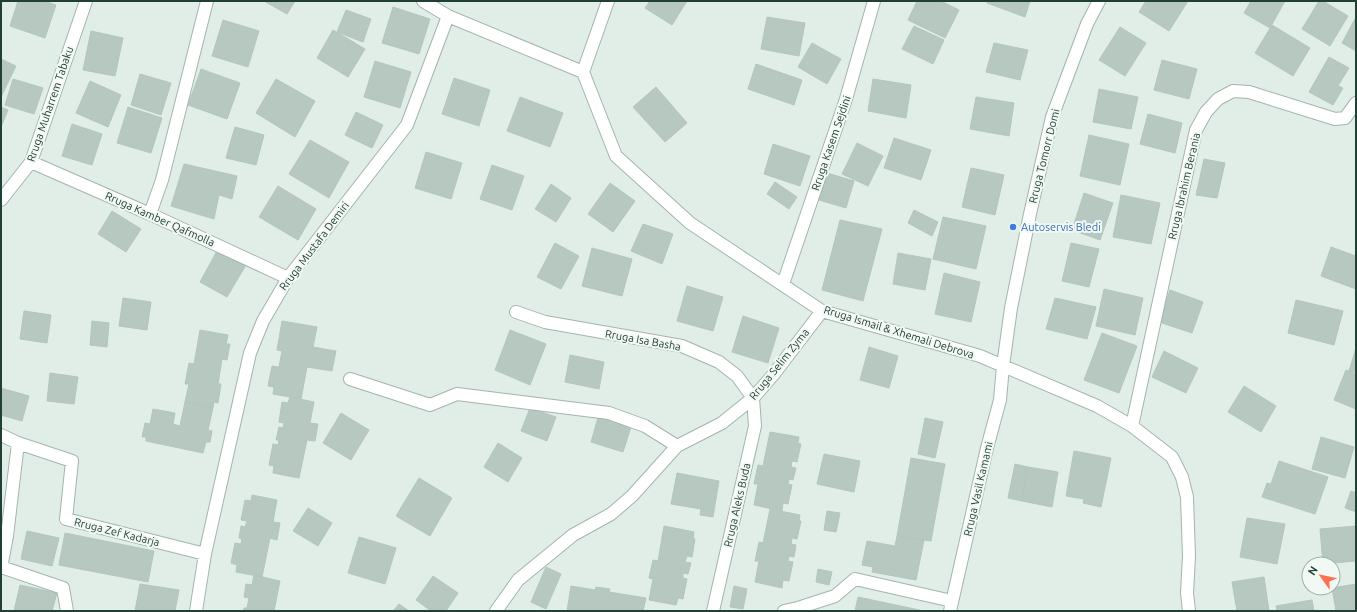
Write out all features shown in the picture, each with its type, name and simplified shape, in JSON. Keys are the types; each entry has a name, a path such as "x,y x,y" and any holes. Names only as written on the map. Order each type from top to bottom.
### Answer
{"street":[{"name":"Rruga Muharrem Tabaku","path":"1,200 32,162 86,1"},
{"path":"150,214 162,180 207,1"},
{"path":"424,1 448,16 583,72 608,1"},
{"name":"Rruga Kasem Sejdini","path":"783,284 846,99 874,1"},
{"name":"Rruga Tomorr Domi","path":"1003,366 1011,308 1052,117 1087,24 1099,1"},
{"name":"Rruga Mustafa Demiri","path":"196,611 205,554 250,353 263,321 288,278 407,125 448,16"},
{"name":"Rruga Ismail & Xhemali Debrova","path":"583,72 616,156 690,223 822,311 980,356 1097,406 1132,426 1172,457 1182,477 1187,497 1189,556 1186,593 1189,611"},
{"name":"Rruga Ibrahim Berania","path":"1132,426 1196,130 1206,112 1218,100 1233,91 1249,92 1335,119 1345,118 1356,103"},
{"name":"Rruga Kamber Qafmolla","path":"32,162 150,214 288,278"},
{"name":"Rruga Selim Zyma","path":"496,611 518,580 573,534 612,514 632,496 677,446 722,423 753,398 773,375 822,311"},
{"name":"Rruga Isa Basha","path":"516,312 545,322 682,346 719,362 737,376 753,398"},
{"name":"Rruga Vasil Kamami","path":"951,606 987,448 1000,400 1003,366"},
{"path":"350,380 430,405 457,394 609,412 645,426 677,446"},
{"name":"Rruga Aleks Buda","path":"713,611 755,426 753,398"},
{"name":"Rruga Zef Kadarja","path":"1,435 18,443 72,461 66,519 205,554"},
{"path":"18,443 7,536 1,568 63,588 67,611"},
{"path":"784,611 835,596 855,579 951,606"}],"building":[{"path":"18,1 44,1 56,5 45,38 10,26"},
{"path":"264,1 295,1 287,14"},
{"path":"650,1 687,1 672,25 645,8"},
{"path":"917,1 941,1 959,10 945,38 908,20"},
{"path":"988,1 1030,1 1025,17 987,3"},
{"path":"1146,1 1188,1 1169,31 1139,12"},
{"path":"1251,1 1285,1 1270,28 1244,13"},
{"path":"1319,1 1323,1 1348,16 1330,46 1302,29"},
{"path":"393,7 430,19 419,54 382,43"},
{"path":"346,10 371,19 363,42 337,32"},
{"path":"767,17 805,23 799,56 761,49"},
{"path":"1356,17 1356,51 1342,43"},
{"path":"223,20 259,31 248,67 212,56"},
{"path":"1272,25 1310,48 1293,76 1255,53"},
{"path":"914,26 944,40 933,64 902,49"},
{"path":"1120,27 1146,43 1125,76 1099,60"},
{"path":"333,30 365,49 348,77 317,58"},
{"path":"91,31 123,38 115,76 83,70"},
{"path":"812,43 841,59 827,84 798,67"},
{"path":"994,43 1028,50 1020,80 986,72"},
{"path":"1329,57 1349,68 1338,86 1343,88 1333,105 1309,92"},
{"path":"1,59 16,66 1,97"},
{"path":"1162,60 1197,69 1189,99 1154,90"},
{"path":"375,61 411,72 400,108 364,97"},
{"path":"756,64 802,80 794,105 748,89"},
{"path":"201,69 240,83 227,119 188,105"},
{"path":"140,74 171,83 161,115 131,105"},
{"path":"454,78 490,90 479,126 442,114"},
{"path":"13,79 43,88 34,114 5,105"},
{"path":"276,79 315,101 295,137 256,113"},
{"path":"873,79 911,85 906,118 868,111"},
{"path":"90,81 121,95 108,127 76,113"},
{"path":"656,87 687,123 665,142 633,107"},
{"path":"1099,89 1138,97 1131,129 1093,122"},
{"path":"520,97 563,113 550,147 507,131"},
{"path":"976,97 1014,103 1009,136 970,129"},
{"path":"1,107 8,110 1,127"},
{"path":"128,107 162,118 151,153 117,143"},
{"path":"356,112 383,125 372,148 345,135"},
{"path":"1148,114 1182,123 1175,153 1140,144"},
{"path":"72,124 102,134 92,165 62,156"},
{"path":"235,127 264,135 256,165 226,158"},
{"path":"1089,135 1129,144 1120,185 1080,176"},
{"path":"894,138 931,150 921,180 884,168"},
{"path":"310,140 349,162 329,198 289,174"},
{"path":"857,143 883,156 868,186 842,174"},
{"path":"773,144 810,156 800,186 764,174"},
{"path":"426,152 462,163 451,199 415,188"},
{"path":"1204,159 1225,163 1217,198 1196,195"},
{"path":"184,164 237,176 232,199 219,195 214,219 171,206"},
{"path":"492,165 524,176 512,210 480,199"},
{"path":"971,168 1004,175 995,215 962,207"},
{"path":"827,173 854,181 846,208 819,200"},
{"path":"775,182 797,197 789,209 767,194"},
{"path":"610,183 635,201 613,232 588,214"},
{"path":"551,184 571,198 556,222 535,209"},
{"path":"278,186 316,209 298,240 259,217"},
{"path":"1084,193 1113,203 1100,240 1072,230"},
{"path":"1121,195 1160,203 1151,244 1113,237"},
{"path":"914,210 938,222 932,236 908,223"},
{"path":"112,211 141,229 126,252 98,234"},
{"path":"943,217 986,226 976,269 933,259"},
{"path":"840,220 882,229 863,301 822,290"},
{"path":"643,224 673,234 662,264 631,251"},
{"path":"555,243 579,256 561,289 537,277"},
{"path":"1071,243 1099,249 1089,287 1062,281"},
{"path":"1331,247 1356,256 1356,289 1321,276"},
{"path":"592,248 632,259 622,296 582,286"},
{"path":"218,249 246,265 227,297 200,282"},
{"path":"898,253 931,259 925,290 893,284"},
{"path":"944,273 980,282 971,322 935,314"},
{"path":"687,286 723,297 713,331 677,321"},
{"path":"1104,289 1143,298 1135,335 1096,326"},
{"path":"1170,290 1203,302 1192,333 1159,322"},
{"path":"123,298 151,302 147,330 119,326"},
{"path":"1055,298 1096,307 1087,339 1046,329"},
{"path":"1296,300 1343,311 1334,345 1288,333"},
{"path":"24,311 51,315 47,343 20,339"},
{"path":"743,316 779,328 768,363 732,352"},
{"path":"92,321 109,323 107,347 90,345"},
{"path":"282,321 317,327 313,347 336,351 332,371 307,367 301,399 273,394 274,387 268,386 272,366 279,367 282,351 277,350"},
{"path":"200,330 228,335 226,344 230,344 227,360 222,359 218,384 221,384 218,403 214,402 213,408 185,402 189,384 185,384 189,363 194,364"},
{"path":"510,330 546,344 530,385 495,370"},
{"path":"1102,333 1137,346 1119,393 1084,380"},
{"path":"869,347 898,356 889,388 860,380"},
{"path":"1356,348 1356,372 1349,371"},
{"path":"1164,351 1198,368 1186,393 1152,377"},
{"path":"570,355 604,362 599,389 565,382"},
{"path":"1346,370 1356,374 1356,409 1334,400"},
{"path":"50,373 78,377 74,404 47,401"},
{"path":"1244,386 1276,406 1261,432 1228,412"},
{"path":"1,388 29,396 22,421 1,415"},
{"path":"290,397 314,402 310,423 318,424 315,441 307,440 299,478 273,473 274,466 269,465 273,444 278,445 279,440 276,440 279,427 283,428 284,423 279,422 282,402 288,403"},
{"path":"185,402 213,408 208,430 212,431 210,442 206,442 203,453 146,441 146,437 142,437 145,423 150,424 153,409 175,413 173,424 180,426"},
{"path":"530,408 556,417 547,441 521,431"},
{"path":"341,413 369,430 351,460 323,443"},
{"path":"599,414 632,424 623,452 591,442"},
{"path":"925,418 943,422 935,458 918,454"},
{"path":"770,432 799,437 798,443 801,444 797,462 792,461 791,467 796,468 793,480 789,479 788,484 792,485 788,504 783,503 782,511 754,505 758,484 754,484 758,465 763,466"},
{"path":"1321,437 1354,447 1345,478 1312,469"},
{"path":"498,443 522,458 508,482 484,467"},
{"path":"1074,451 1111,458 1101,507 1083,503 1084,499 1066,496"},
{"path":"824,454 860,461 854,492 817,484"},
{"path":"911,458 945,464 931,541 897,536"},
{"path":"1279,461 1328,477 1315,514 1262,497 1267,483 1271,484"},
{"path":"1015,464 1028,467 1022,501 1008,498"},
{"path":"1028,467 1058,472 1052,507 1022,501"},
{"path":"677,473 719,481 713,517 700,515 701,509 671,504"},
{"path":"419,478 452,498 430,536 396,516"},
{"path":"1351,491 1356,493 1356,512 1345,508"},
{"path":"252,495 277,500 273,522 280,523 277,540 270,538 262,577 236,572 237,565 231,563 235,543 241,544 242,539 239,538 241,526 245,527 247,521 241,520 245,500 251,501"},
{"path":"308,508 332,523 318,546 293,531"},
{"path":"770,509 800,515 799,521 801,521 797,539 792,538 791,544 796,545 794,557 789,556 788,561 793,562 789,581 783,580 782,588 755,582 759,561 755,561 759,542 763,543"},
{"path":"827,511 840,513 836,532 824,530"},
{"path":"1247,518 1285,524 1277,564 1240,557"},
{"path":"664,526 694,532 693,538 695,539 692,557 687,556 685,562 691,563 688,574 683,573 683,578 687,579 683,599 678,598 676,605 649,600 653,579 649,578 653,560 658,561"},
{"path":"1356,526 1356,561 1341,562 1341,556 1322,556 1320,529"},
{"path":"27,531 59,538 52,566 21,559"},
{"path":"65,533 154,551 148,582 59,565"},
{"path":"897,536 924,540 916,580 872,572 873,567 862,565 867,541 895,546"},
{"path":"359,537 396,548 385,584 348,573"},
{"path":"546,567 561,574 546,609 531,602"},
{"path":"818,569 832,572 829,585 816,582"},
{"path":"254,575 280,581 274,611 243,611 244,608 247,608 249,598 244,597 246,584 252,585"},
{"path":"433,576 458,593 446,611 431,611 416,600"},
{"path":"1264,577 1269,611 1237,611 1232,582"},
{"path":"140,584 179,590 175,611 135,611"},
{"path":"1356,584 1356,611 1336,611 1333,596 1341,596 1341,586"},
{"path":"20,585 57,593 52,611 14,611"},
{"path":"571,586 595,590 596,587 610,589 609,592 646,598 643,611 567,611"},
{"path":"734,586 747,589 743,609 730,607"},
{"path":"858,597 924,611 855,611"},
{"path":"1312,600 1314,611 1277,611 1276,606"},
{"path":"399,604 409,611 393,611"}],"place":[{"name":"Autoservis Bledi","path":"1013,227"}]}
